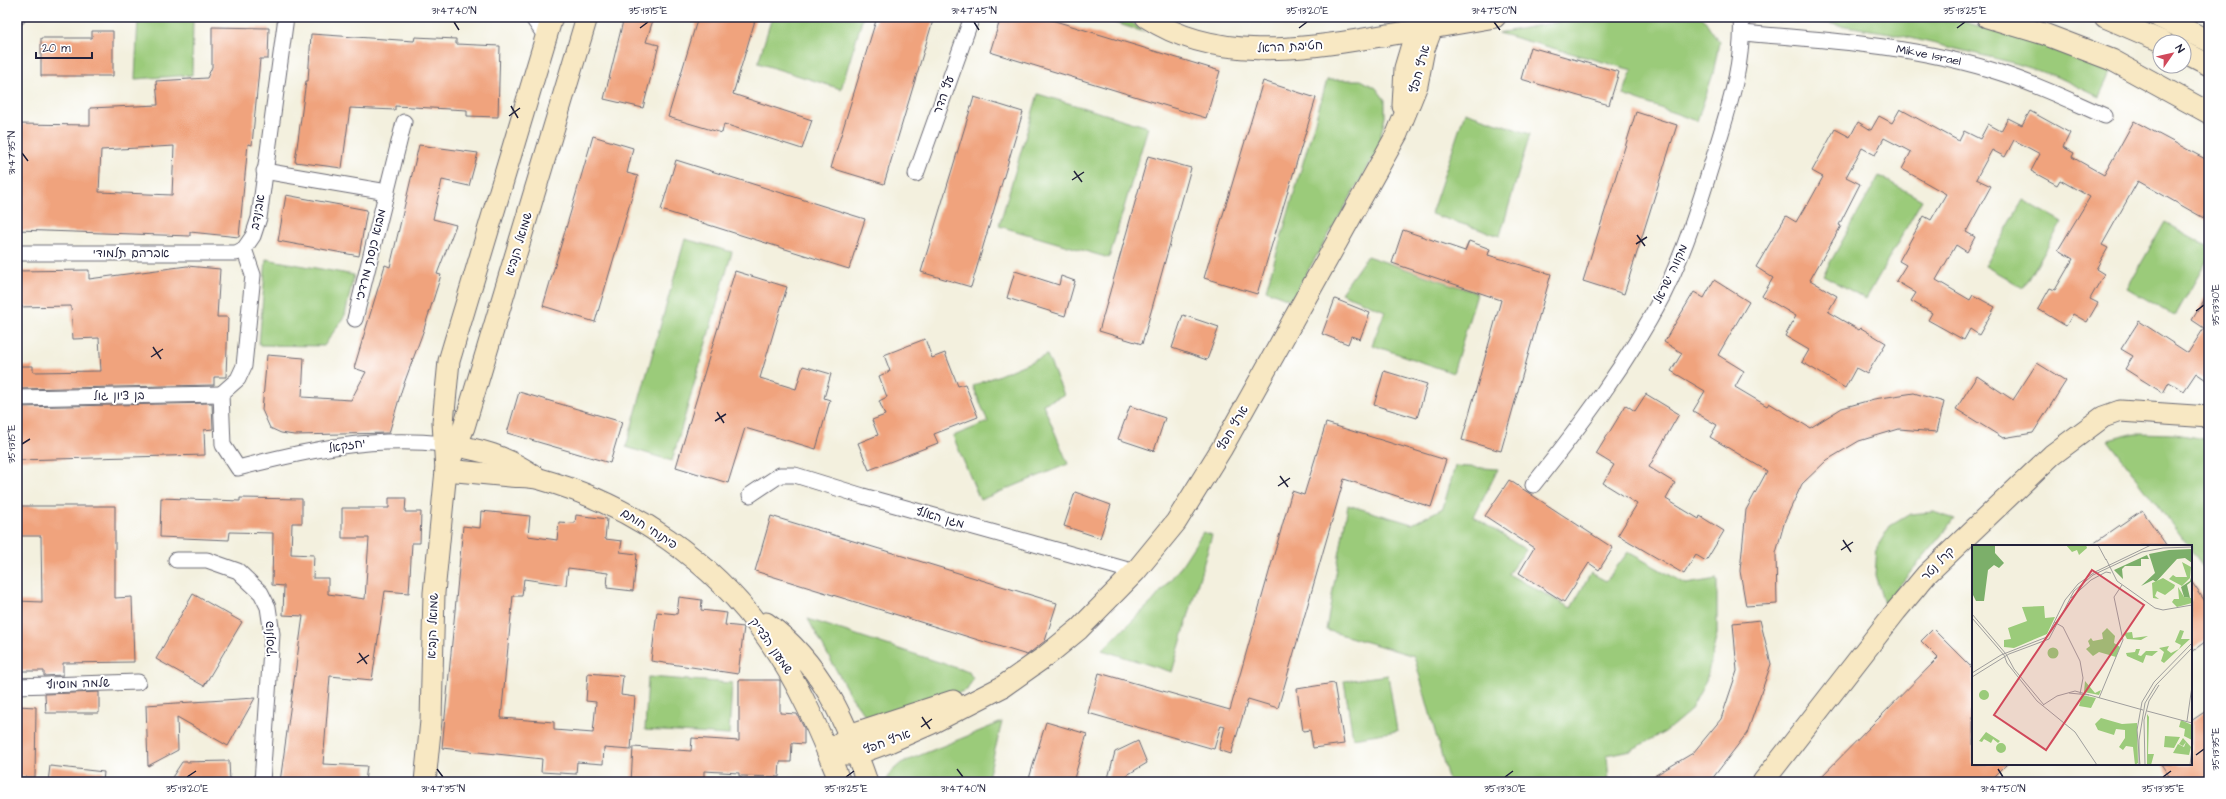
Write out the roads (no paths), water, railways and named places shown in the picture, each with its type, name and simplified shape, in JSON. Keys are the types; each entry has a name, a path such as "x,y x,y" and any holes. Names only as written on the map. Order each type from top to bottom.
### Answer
{"street":[{"name":"אבינדב","path":"244,249 257,229 286,17"},
{"path":"532,17 546,37"},
{"name":"שמואל הנביא","path":"451,445 443,422 449,361 552,17"},
{"name":"שמואל הנביא","path":"425,782 431,721 434,593 446,470 451,445 587,17"},
{"name":"עץ הדר","path":"916,174 972,17"},
{"name":"חטיבת הראל","path":"1146,17 1184,36 1242,49 1277,50 1301,48 1425,23 1495,17"},
{"path":"1732,17 1742,34"},
{"name":"מקווה ישראל","path":"1533,485 1581,425 1631,350 1663,294 1693,223 1733,96 1740,62 1742,34 1741,17"},
{"path":"1987,17 2044,34 2112,60 2209,112"},
{"path":"2105,17 2152,37"},
{"path":"2159,17 2209,41"},
{"name":"ארץ חפץ","path":"829,754 857,754 907,735 1002,687 1046,656 1079,629 1135,572 1176,522 1222,448 1393,141 1414,92 1424,49 1425,23"},
{"name":"Mikve Israel","path":"1742,34 1812,39 1901,50 1951,61 2002,73 2047,89 2105,116"},
{"path":"2192,56 2209,65"},
{"name":"מבוא כנסת מרדכי","path":"355,319 404,122"},
{"name":"מבוא כנסת מרדכי","path":"264,171 387,192"},
{"path":"222,394 238,379 244,366 253,275 244,249"},
{"name":"אברהם תלמודי","path":"17,253 236,253 244,249"},
{"name":"יחזקאל","path":"222,394 223,445 238,468 279,458 380,441 409,440 451,445"},
{"name":"בן ציון גול","path":"17,398 222,394"},
{"name":"קרל נטר","path":"1763,782 1896,611 1927,574 2052,455 2103,416 2120,411 2209,417"},
{"name":"פיתוחי חותם","path":"451,445 507,458 538,478"},
{"name":"פיתוחי חותם","path":"446,470 538,478 582,493 616,507 650,527 685,552 743,608"},
{"name":"מגן האלף","path":"750,495 780,475 795,475 862,496 1135,572"},
{"name":"פולנסקי","path":"176,560 207,560 238,571 261,593 268,607 272,634 262,782"},
{"name":"שמעון הצדיק","path":"743,608 768,625 807,662 822,680 849,735 867,782"},
{"name":"שמעון הצדיק","path":"743,608 768,638 792,677 829,754"},
{"name":"שלמה מוסיוף","path":"17,686 138,682"},
{"name":"ארץ חפץ","path":"829,754 849,735 930,708 1002,687"},
{"path":"829,754 840,782"}]}
